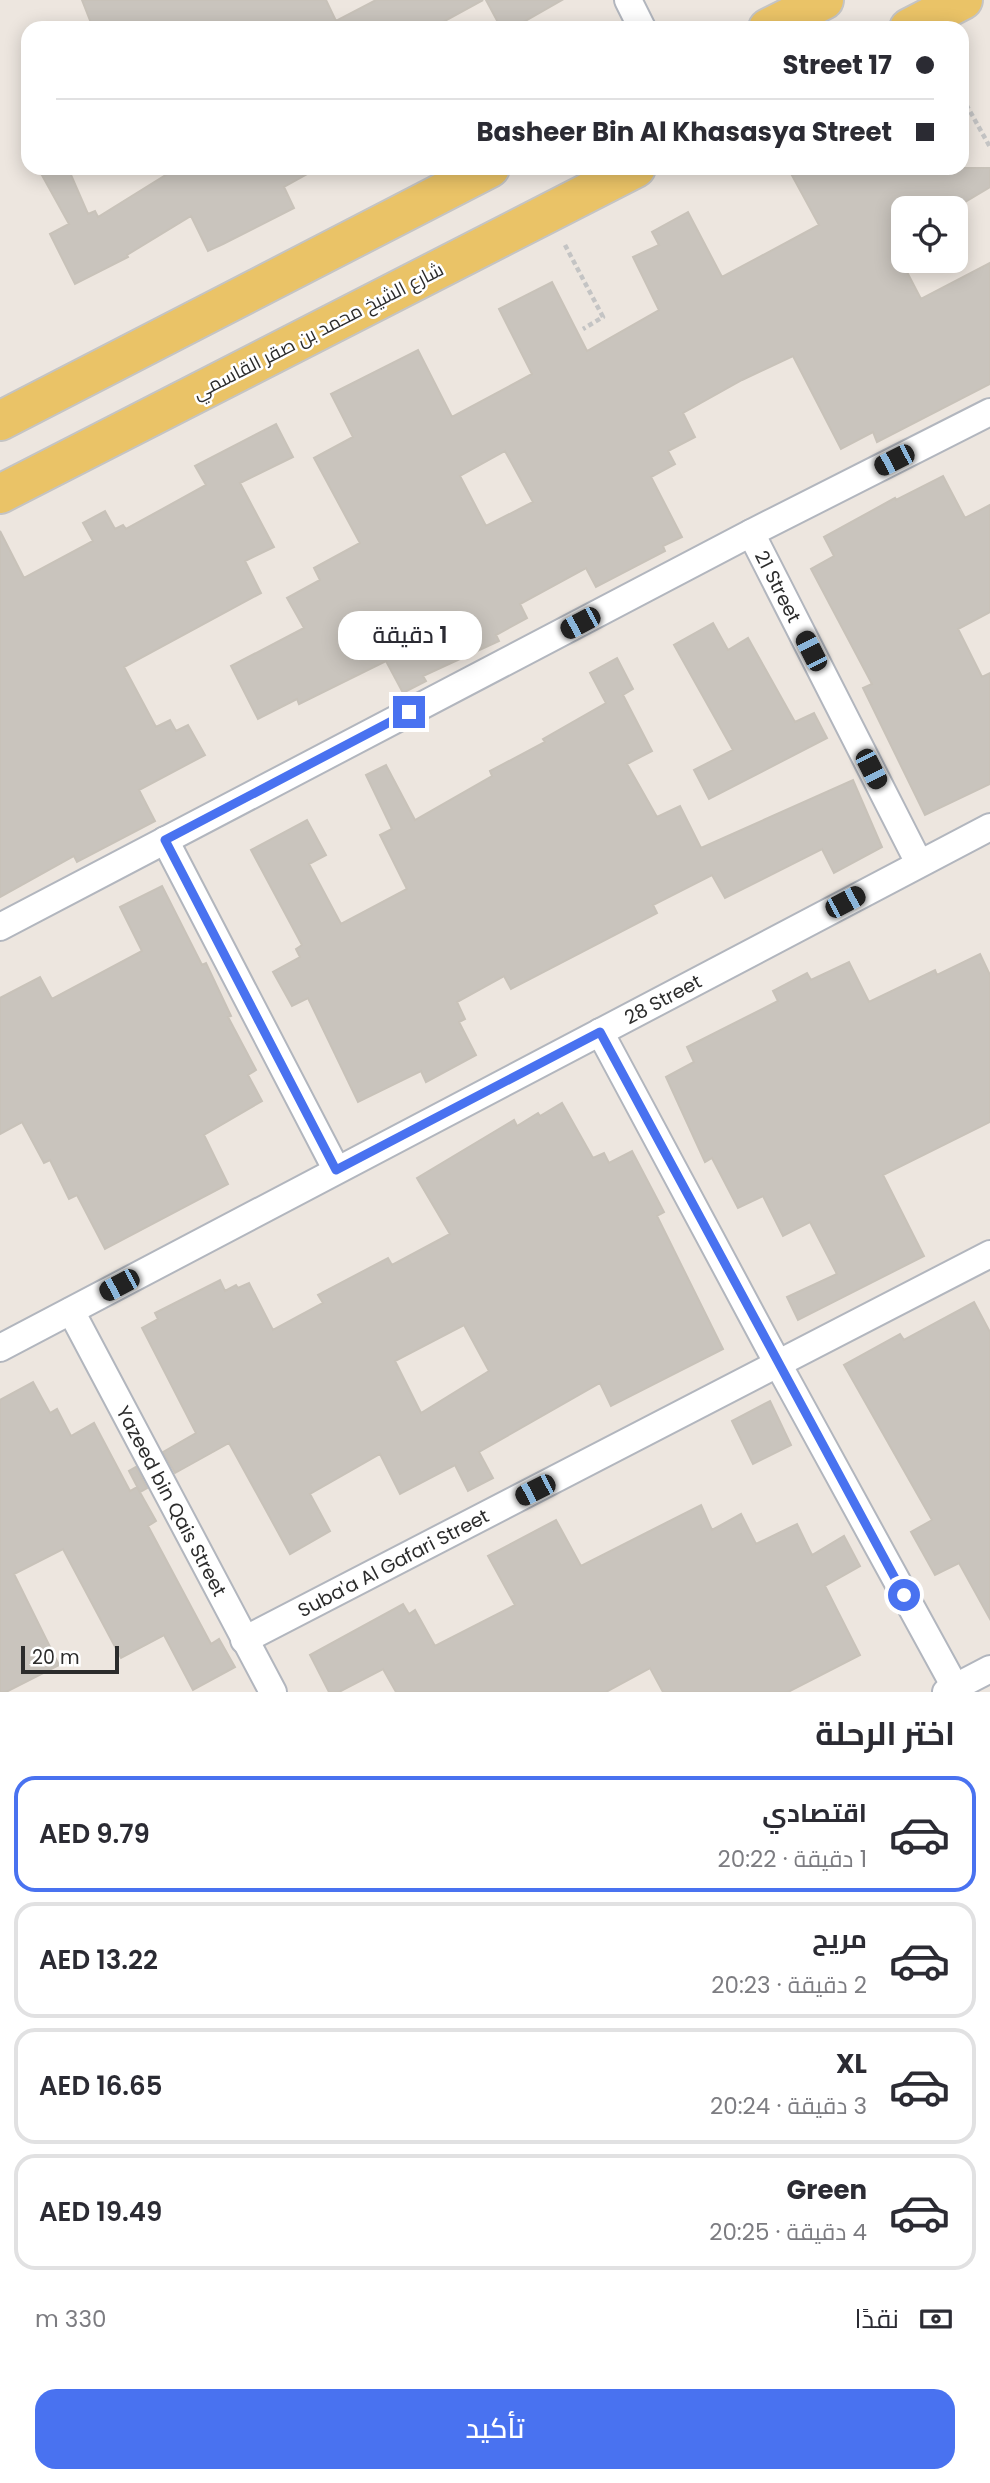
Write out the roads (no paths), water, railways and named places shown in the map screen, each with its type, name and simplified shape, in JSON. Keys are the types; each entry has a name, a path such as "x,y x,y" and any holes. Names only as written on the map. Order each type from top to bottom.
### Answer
{"main road":[{"path":"782,21 824,0"},
{"path":"922,21 963,0"},
{"path":"0,421 476,175"},
{"name":"شارع الشيخ محمد بن صقر القاسمي","path":"0,494 622,175"}],"street":[{"path":"628,0 638,21"},
{"path":"0,927 751,533 990,412"},
{"name":"21 Street","path":"751,533 919,863"},
{"name":"28 Street","path":"0,1348 990,827"},
{"path":"165,840 336,1170"},
{"path":"600,1032 950,1690 990,1669"},
{"name":"Suba'a Al Gafari Street","path":"244,1640 990,1254"},
{"name":"Yazeed bin Qais Street","path":"71,1311 273,1692"}]}
